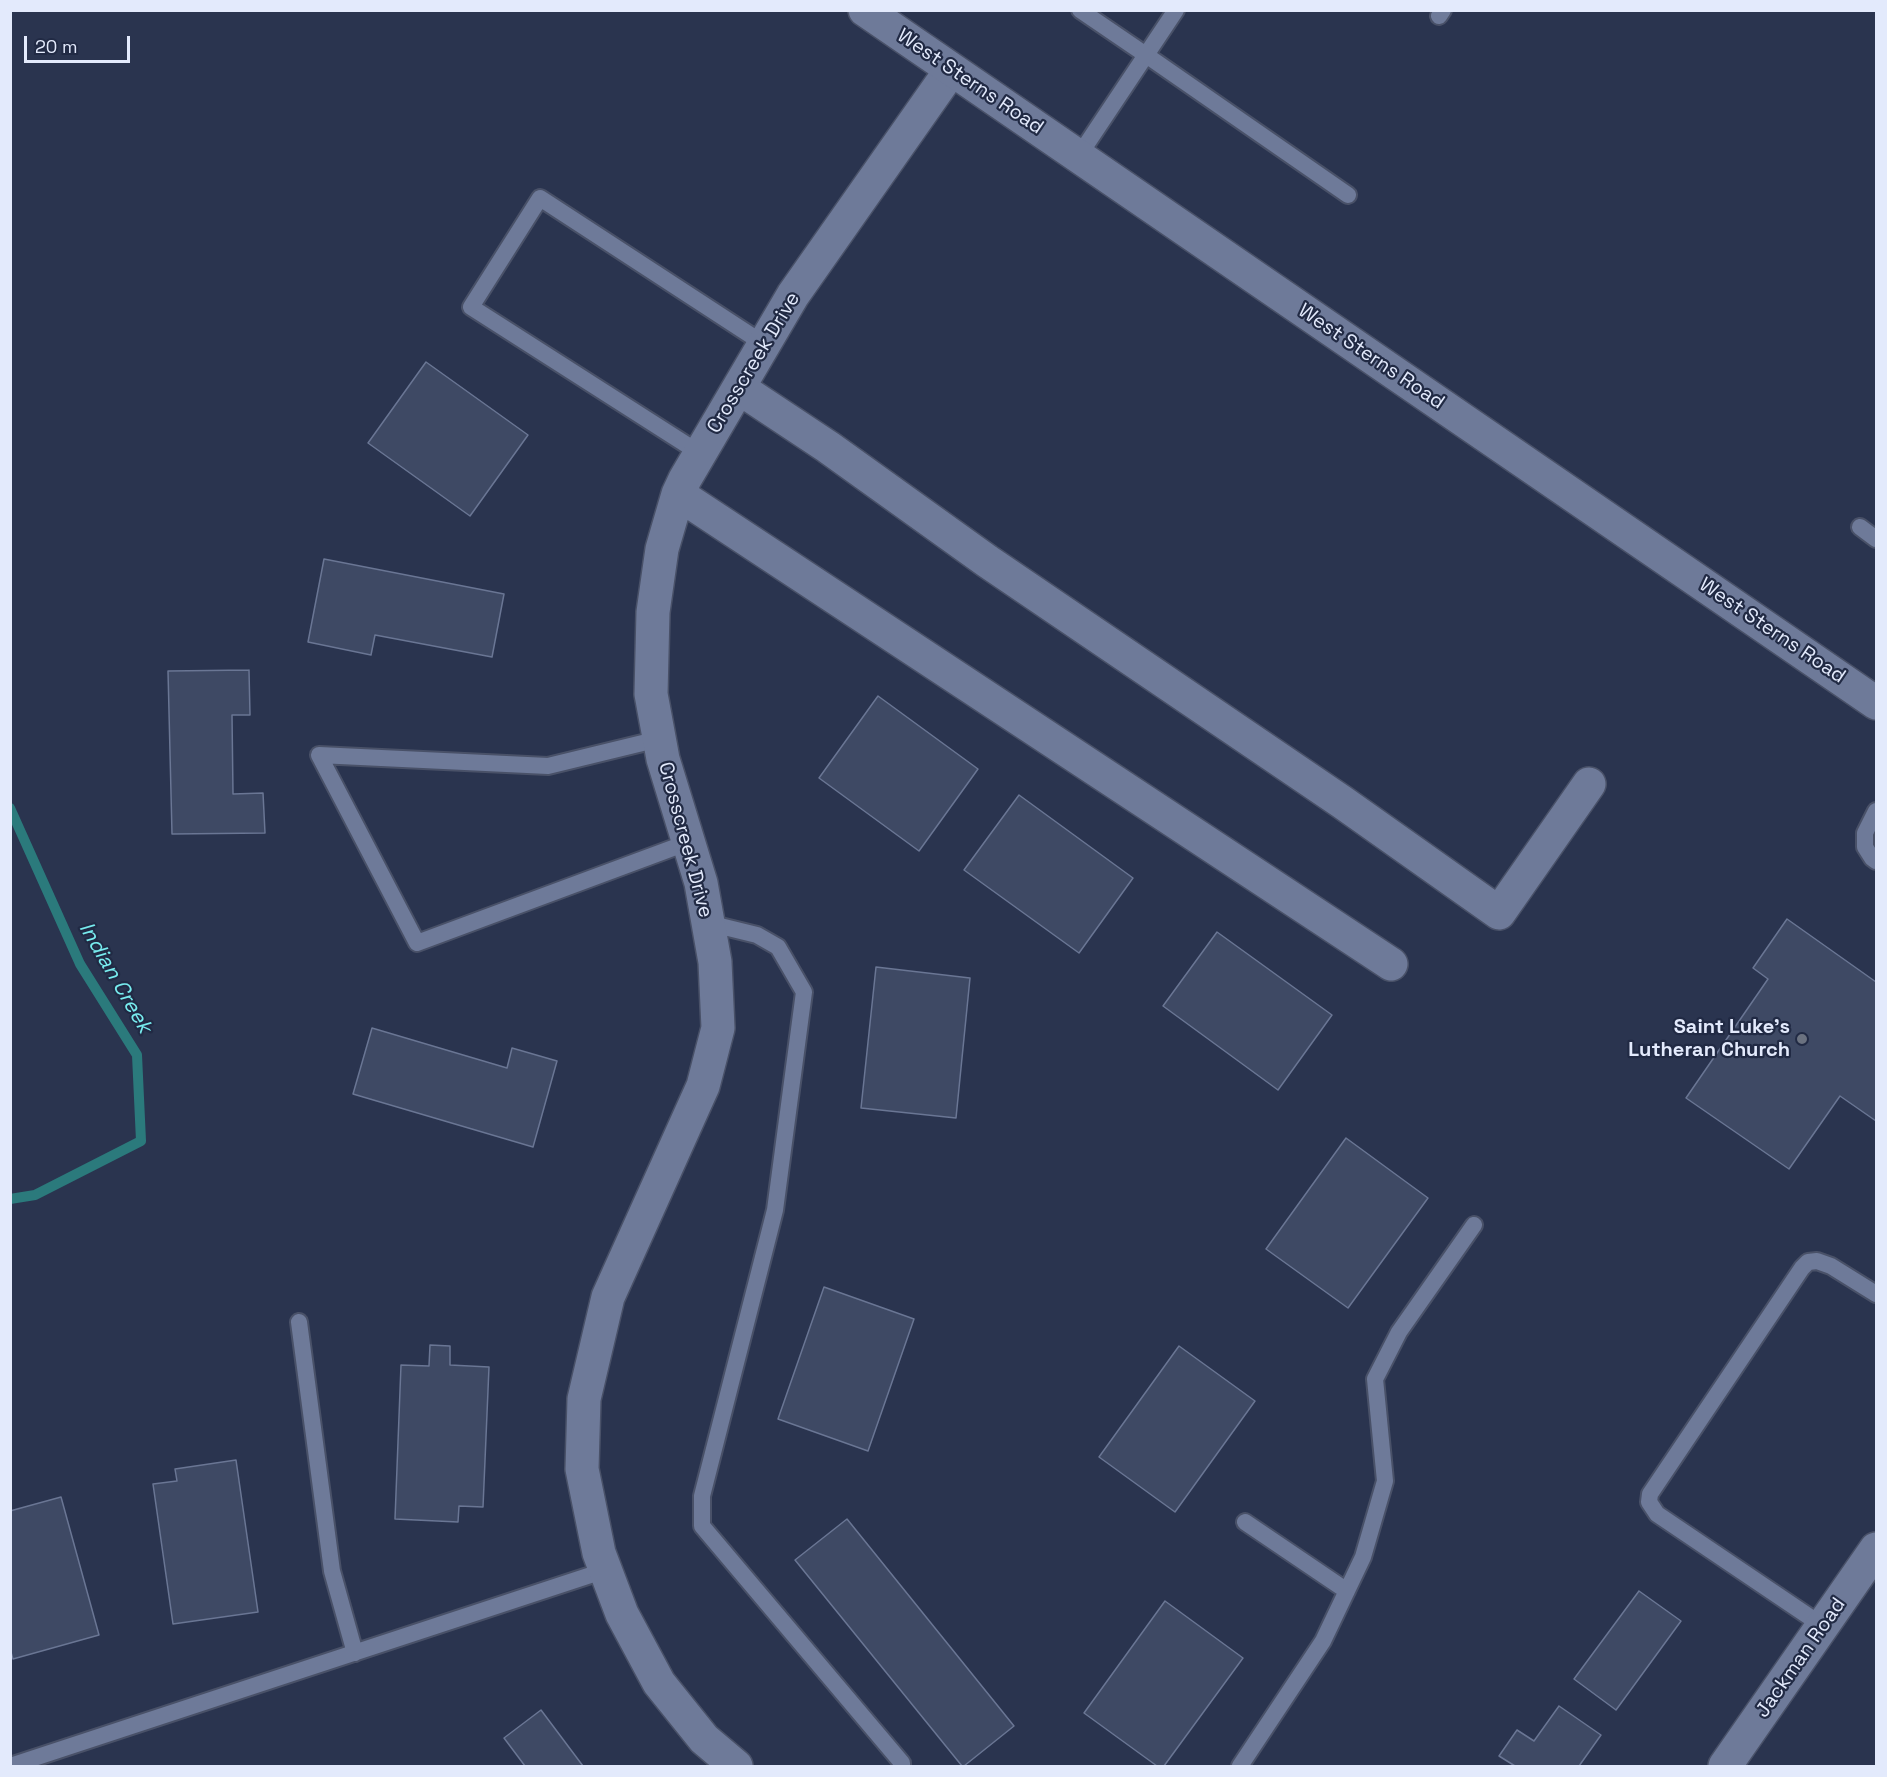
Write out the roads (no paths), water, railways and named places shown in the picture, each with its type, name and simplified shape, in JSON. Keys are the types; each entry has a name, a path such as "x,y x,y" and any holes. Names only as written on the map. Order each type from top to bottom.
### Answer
{"street":[{"name":"West Sterns Road","path":"865,10 1876,703"},
{"name":"Crosscreek Drive","path":"736,1767 704,1739 659,1683 622,1614 599,1553 582,1469 584,1399 608,1296 703,1086 718,1028 715,962 701,883 663,759 651,694 653,612 662,549 678,494 799,287 951,70"},
{"path":"739,388 828,447 987,561 1332,795 1499,913 1589,784"},
{"path":"678,494 1391,964"},
{"name":"Jackman Road","path":"1725,1767 1876,1549"}],"lane":[{"path":"1080,10 1348,195"},
{"path":"1078,157 1176,10"},
{"path":"700,454 471,307 540,198 764,344"},
{"path":"1860,527 1876,539"},
{"path":"659,739 548,765 318,755 417,943 689,843"},
{"path":"1876,811 1865,833 1865,847 1876,861"},
{"path":"708,923 757,935 778,947 804,992 774,1210 702,1496 702,1526 902,1763 902,1767"},
{"path":"1240,1767 1323,1641 1363,1557 1385,1481 1375,1379 1399,1332 1474,1225"},
{"path":"1823,1626 1657,1514 1649,1502 1650,1494 1808,1262 1817,1261 1830,1266 1876,1294"},
{"path":"298,1322 332,1571 355,1653"},
{"path":"1245,1522 1347,1591"},
{"path":"10,1766 606,1570"}],"waterway":[{"name":"Indian Creek","path":"10,808 80,964 137,1055 141,1141 35,1195 10,1199"}],"place":[{"name":"Saint Luke's Lutheran Church","path":"1802,1039"}]}
